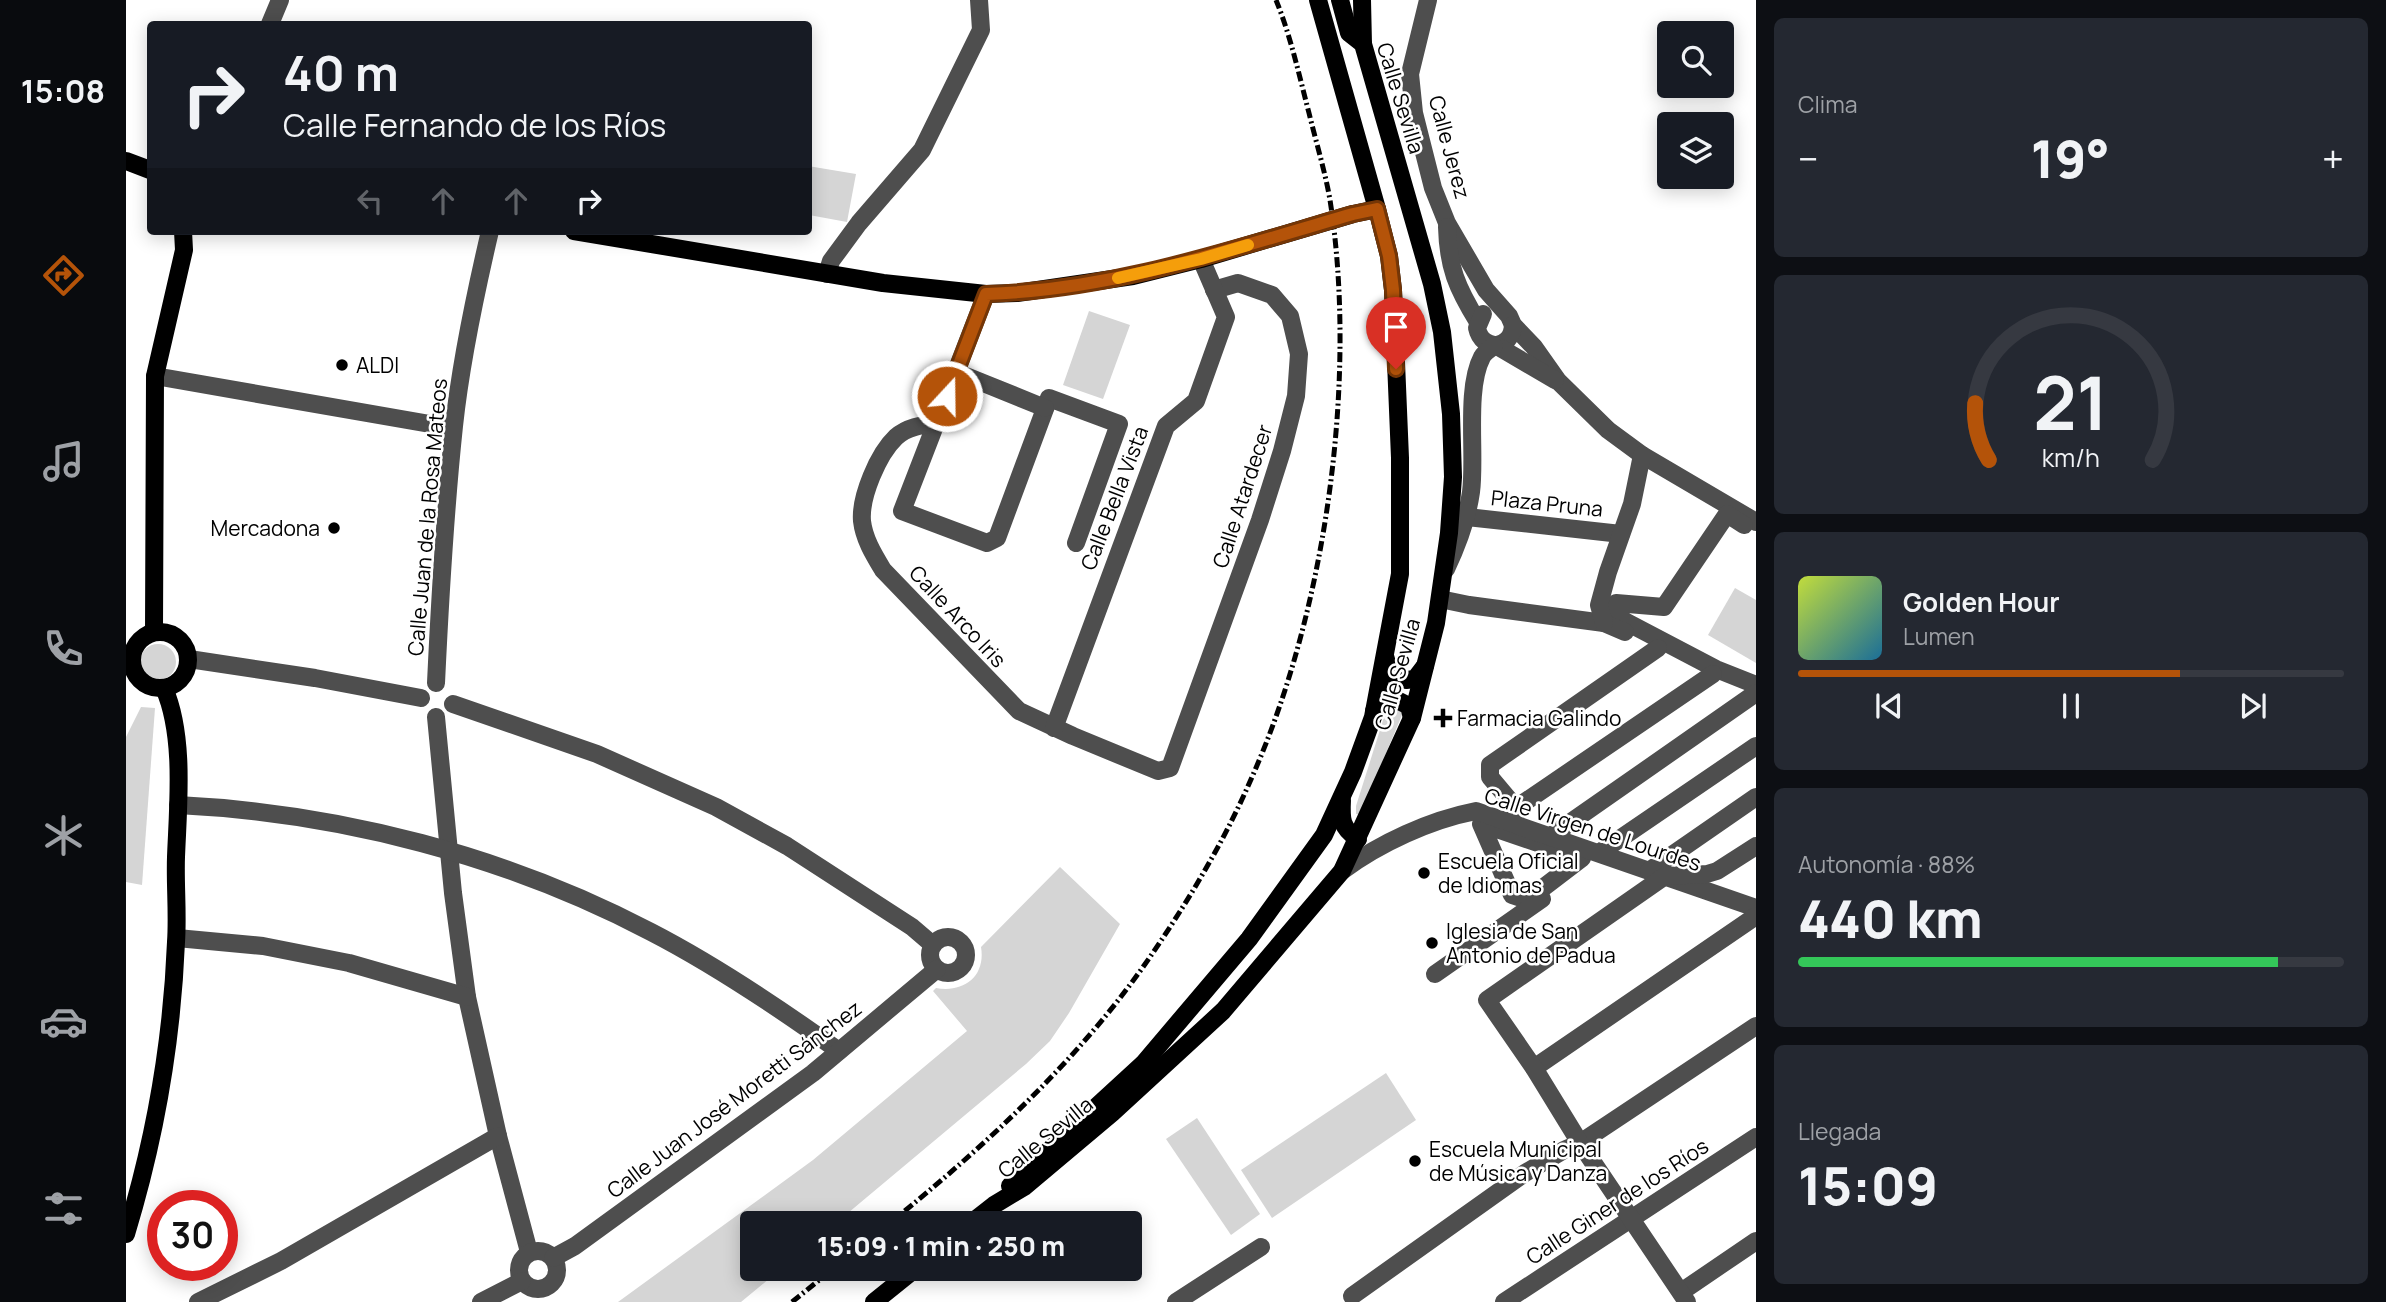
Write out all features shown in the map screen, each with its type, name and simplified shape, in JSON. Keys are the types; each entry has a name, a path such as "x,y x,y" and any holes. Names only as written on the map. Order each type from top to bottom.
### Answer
{"main road":[{"name":"Calle Sevilla","path":"994,1205 1016,1178 1143,1064 1249,939 1318,843 1353,772 1374,711 1400,574 1400,458 1393,290 1389,256 1377,209 1318,0"},
{"name":"Calle Sevilla","path":"994,1205 1033,1179 1112,1113 1223,1011 1342,871 1412,719 1440,599 1453,477 1451,414 1442,332 1432,284 1363,44 1349,33 1339,0"},
{"path":"1362,0 1363,44"},
{"path":"126,159 147,157"},
{"path":"126,159 147,169"},
{"path":"598,235 883,284 986,294 1017,293 1133,276 1377,209"},
{"path":"154,632 155,376 184,250 183,235"},
{"path":"184,250 195,235"},
{"path":"154,632 167,632 181,641 189,659 188,669 179,681 164,688 147,685 136,676 129,659 140,640 154,632"},
{"path":"1385,656 1390,673 1406,680 1415,679 1425,666"},
{"path":"126,1234 142,1184 156,1124 166,1060 177,939 178,805 174,720 172,705 164,688"},
{"path":"1374,711 1391,697 1409,706 1412,719"},
{"path":"1342,797 1341,818 1347,832 1358,839"},
{"path":"986,1211 994,1205"},
{"path":"874,1302 900,1281"}],"street":[{"path":"271,21 280,0"},
{"path":"827,274 831,261 859,223 922,150 981,30 979,0"},
{"name":"Calle Jerez","path":"1428,0 1410,74 1413,113 1433,188 1447,223 1486,290 1524,334 1558,381"},
{"name":"Calle Jerez","path":"1447,223 1448,255 1452,270 1459,291 1478,322"},
{"name":"Calle Juan de la Rosa Mateos","path":"436,683 453,428 470,321 489,235"},
{"name":"Calle Bella Vista","path":"1054,728 1166,426 1196,401 1227,317 1201,259"},
{"name":"Calle Atardecer","path":"1170,768 1260,520 1296,396 1299,354 1290,316 1272,295 1238,283 1214,290"},
{"path":"986,294 902,511 986,543 997,538 1049,398 1119,424 1076,543"},
{"path":"1443,575 1458,544 1472,489 1474,400 1482,356 1495,346 1503,344 1511,337 1509,319 1489,310 1478,322 1477,328 1482,340 1495,346 1519,361 1558,381 1608,430 1642,455 1756,522"},
{"path":"1477,378 1491,364 1519,361"},
{"path":"956,372 1045,408"},
{"path":"155,376 453,428"},
{"name":"Calle Arco Iris","path":"936,423 915,426 896,437 880,461 862,504 862,523 870,548 883,570 1019,711 1158,771 1170,768"},
{"path":"1604,623 1599,605 1632,504 1642,455"},
{"path":"1756,532 1727,514 1664,607 1616,603 1614,615 1716,668 1756,685"},
{"name":"Plaza Pruna","path":"1467,517 1621,534"},
{"path":"1440,599 1604,623 1756,692"},
{"path":"1658,648 1490,765 1490,777 1516,816 1713,674"},
{"path":"189,659 315,678 421,698"},
{"path":"436,683 447,687 451,692 453,704 446,714 436,717 424,710 421,698 428,686 436,683"},
{"path":"1550,836 1756,692"},
{"path":"453,704 597,754 716,807 787,846 912,927 933,944"},
{"path":"436,717 448,851 467,997 498,1136 529,1252"},
{"path":"1596,855 1482,824 1512,895 1527,900 1596,855 1756,746"},
{"path":"1756,797 1705,831 1657,874 1487,1000 1534,1068 1554,1105 1684,1297 1756,1241"},
{"path":"178,805 211,806 315,819 448,851 567,893 650,932 732,979 839,1051"},
{"name":"Calle Virgen de Lourdes","path":"1342,871 1358,859 1395,840 1444,820 1476,811 1516,816 1550,836 1596,855 1756,908"},
{"path":"1358,839 1376,844 1395,840"},
{"path":"1657,874 1707,874 1717,871 1756,846"},
{"path":"1435,974 1596,855"},
{"path":"1534,1068 1756,916"},
{"path":"940,938 956,938 963,943 967,954 962,968 955,972 937,969 930,957 933,944 940,938"},
{"path":"177,939 263,946 349,963 467,997"},
{"name":"Calle Juan José Moretti Sánchez","path":"553,1258 575,1246 813,1073 937,969"},
{"path":"1352,1296 1525,1173 1580,1143 1756,1026"},
{"path":"198,1302 281,1261 498,1136"},
{"name":"Calle Giner de los Ríos","path":"1503,1302 1756,1137"},
{"path":"1176,1302 1261,1247"},
{"path":"541,1251 553,1258 557,1271 552,1283 542,1289 534,1289 522,1281 519,1265 529,1252 541,1251"},
{"path":"481,1302 522,1281"}],"shaded area":[{"path":"812,167 856,174 847,222 812,216"},
{"path":"1089,311 1130,325 1103,399 1063,385"},
{"path":"1735,588 1756,600 1756,663 1708,635"},
{"path":"158,644 171,649 176,662 171,675 158,680 145,675 140,662 145,649"},
{"path":"1391,705 1401,710 1402,715 1360,815 1356,814 1356,806 1385,714"},
{"path":"141,707 155,708 142,885 126,882 126,737"},
{"path":"1060,867 1120,924 1050,1041 850,1211 743,1211 813,1160 967,1031 933,991 936,988 955,988 970,981 980,967 981,947"},
{"path":"1386,1073 1416,1120 1272,1218 1241,1170"},
{"path":"1197,1118 1260,1214 1231,1235 1166,1139"},
{"path":"740,1213 740,1281 766,1281 741,1302 618,1302"}],"railway":[{"path":"904,1211 996,1132 1062,1066 1123,995 1179,914 1206,869 1252,777 1278,712 1317,569 1337,418 1340,343 1338,270 1330,200 1294,56 1276,0"},
{"path":"792,1302 818,1281"}],"slow traffic":[{"path":"1118,278 1248,245"}],"place":[{"name":"ALDI","path":"342,365"},
{"name":"Mercadona","path":"334,528"},
{"name":"Farmacia Galindo","path":"1443,718"},
{"name":"Escuela Oficial de Idiomas","path":"1424,873"},
{"name":"Iglesia de San Antonio de Padua","path":"1432,943"},
{"name":"Escuela Municipal de Música y Danza","path":"1415,1161"}],"route":[{"path":"947,396 986,294 1017,293 1133,276 1377,209 1389,256 1396,369"}]}
